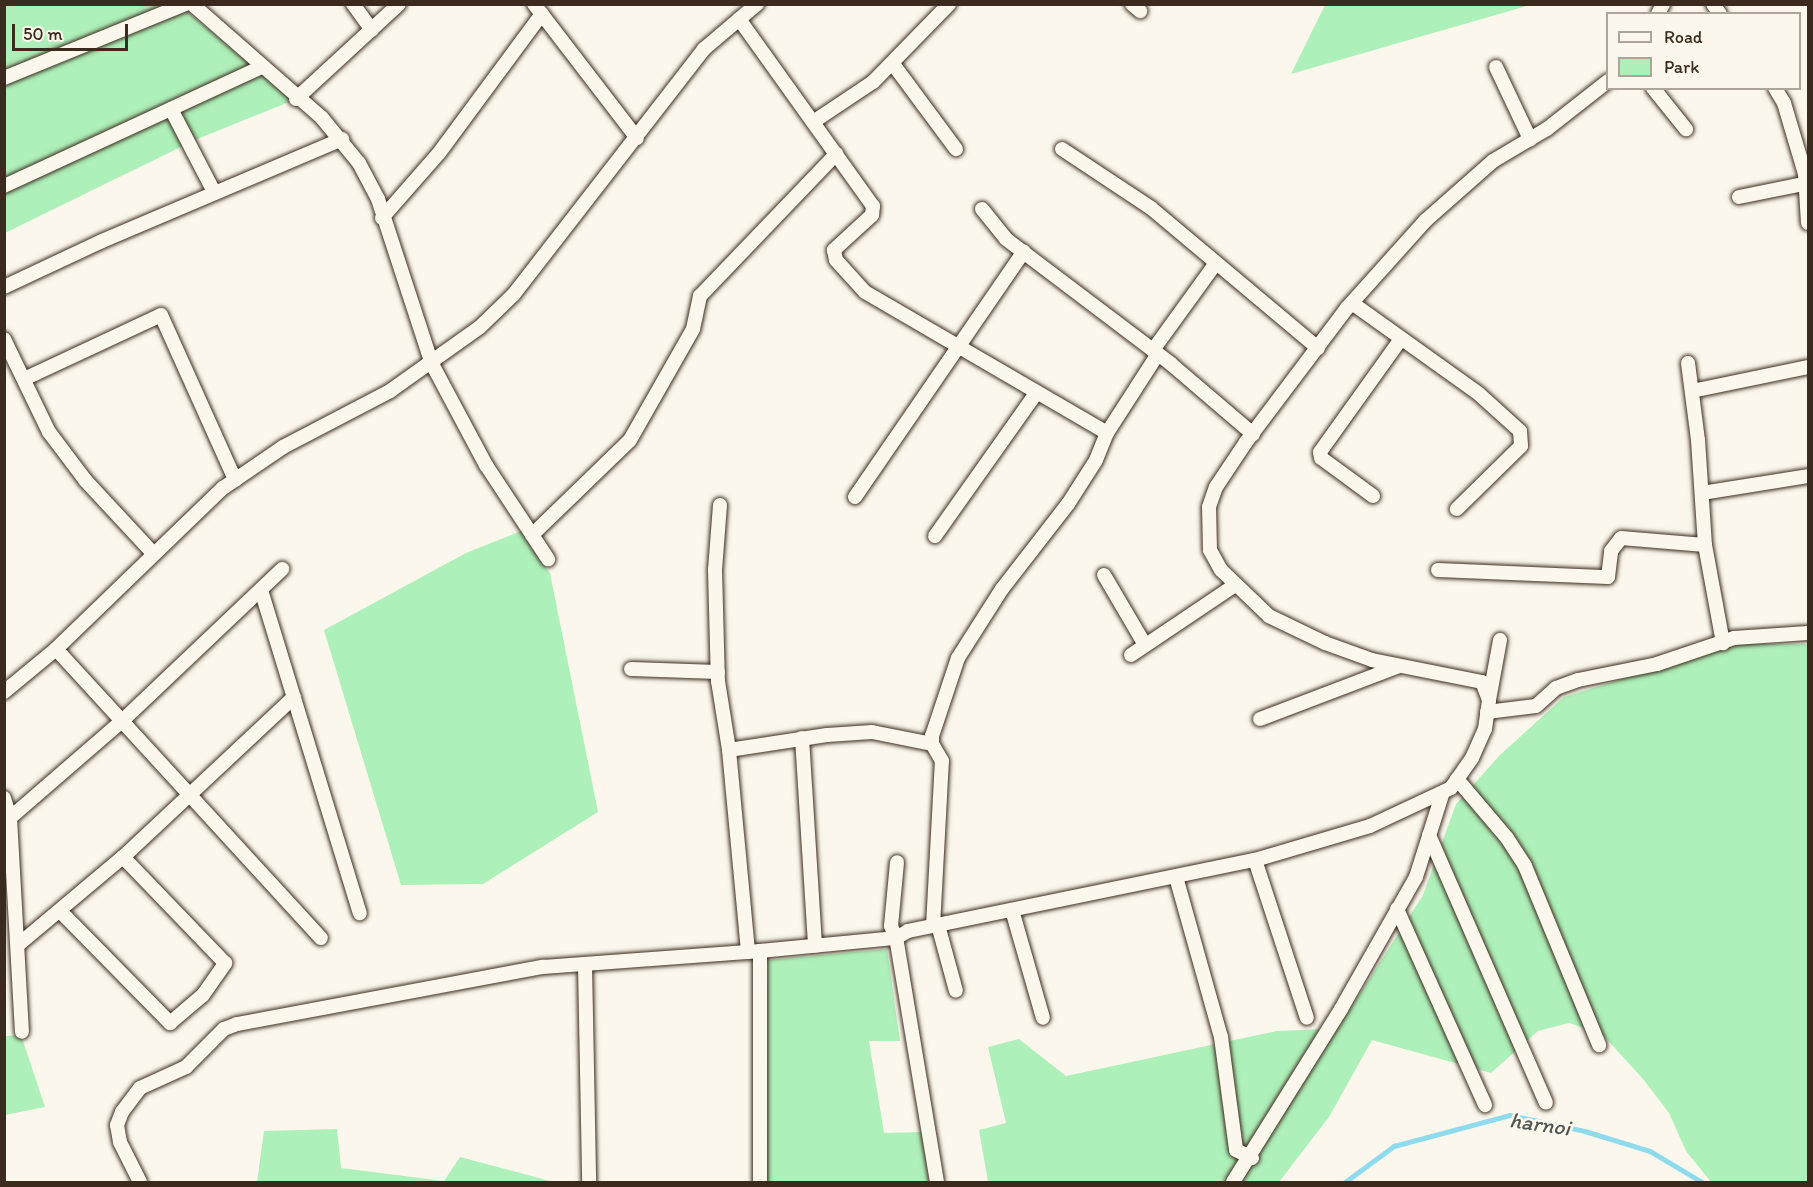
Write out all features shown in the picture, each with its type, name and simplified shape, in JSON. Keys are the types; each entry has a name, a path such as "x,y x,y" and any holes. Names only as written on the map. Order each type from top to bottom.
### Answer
{"street":[{"path":"4,78 185,4"},
{"path":"192,4 342,139 370,184 432,364 486,465 548,559"},
{"path":"353,4 372,30"},
{"path":"296,99 399,4"},
{"path":"4,692 56,649 153,553 235,480 283,447 390,391 432,364 480,327 514,294 704,49 757,4"},
{"path":"813,122 893,64 949,4"},
{"path":"382,218 439,153 538,9 637,138"},
{"path":"739,20 873,206 872,214 834,250 836,260 865,292 1107,433"},
{"path":"893,64 956,149"},
{"path":"4,186 262,67"},
{"path":"1496,67 1530,139"},
{"path":"1488,706 1482,682 1398,667 1292,628 1250,601 1235,585 1210,550 1209,507 1216,487 1253,434 1352,303 1425,221 1493,161 1591,98 1606,83"},
{"path":"1655,90 1686,129"},
{"path":"1776,90 1784,103 1807,183 1809,223"},
{"path":"171,110 214,192"},
{"path":"4,287 214,192 342,139"},
{"path":"1062,149 1151,208 1318,348"},
{"path":"532,535 630,440 693,329 700,296 836,154"},
{"path":"1739,197 1807,183"},
{"path":"982,208 1006,239 1156,352 1253,434"},
{"path":"855,497 1024,251"},
{"path":"932,744 969,636 1035,542 1068,504 1096,460 1107,433 1156,352 1216,263"},
{"path":"1352,303 1479,394 1520,431 1521,446 1457,509"},
{"path":"24,379 161,315 235,480"},
{"path":"4,339 49,432 86,481 153,553"},
{"path":"1373,496 1322,458 1320,452 1401,339"},
{"path":"1688,363 1702,493 1705,545 1722,643"},
{"path":"1692,391 1809,367"},
{"path":"935,536 1037,392"},
{"path":"1702,493 1809,476"},
{"path":"720,505 715,570 718,672 754,952 760,1182"},
{"path":"1438,570 1608,577 1611,551 1621,538 1705,545"},
{"path":"10,818 122,721 282,570"},
{"path":"1104,575 1145,645"},
{"path":"1131,655 1235,585"},
{"path":"261,590 360,913"},
{"path":"1488,706 1536,706 1556,688 1578,680 1657,664 1734,638 1809,633"},
{"path":"140,1182 120,1142 117,1125 122,1112 140,1088 186,1067 224,1029 279,1015 543,967 754,952 896,938 935,925 1255,860 1370,826 1443,792 1457,779 1485,729 1500,640"},
{"path":"56,649 321,938"},
{"path":"1260,719 1398,667"},
{"path":"631,669 718,672"},
{"path":"18,945 61,912 123,857 294,698"},
{"path":"729,750 802,738 872,732 932,744 942,760 935,925 956,991"},
{"path":"802,738 815,946"},
{"path":"1457,779 1508,838 1526,866 1599,1045"},
{"path":"1233,1182 1252,1158 1416,876 1443,792"},
{"path":"4,798 10,818 22,1032"},
{"path":"1429,836 1546,1103"},
{"path":"61,912 170,1023 203,995 225,963 123,857"},
{"path":"1255,860 1308,1018"},
{"path":"897,862 891,926 896,938 937,1182"},
{"path":"1176,877 1221,1037 1236,1150 1252,1158"},
{"path":"1397,909 1485,1105"},
{"path":"1012,910 1043,1018"},
{"path":"585,965 589,1182"}],"green space":[{"path":"1325,4 1530,5 1291,74"},
{"path":"5,5 179,5 294,100 195,140 5,233"},
{"path":"521,531 550,573 598,812 483,884 401,885 324,630 466,553"},
{"path":"1737,644 1808,644 1808,1182 1711,1182 1686,1151 1669,1113 1643,1079 1602,1034 1569,1023 1538,1031 1491,1073 1372,1040 1329,1117 1279,1182 988,1182 979,1130 1006,1123 988,1047 1019,1039 1066,1076 1277,1031 1325,1029 1349,1011 1423,895 1456,804 1500,755 1564,697"},
{"path":"887,949 900,1041 869,1041 884,1133 922,1132 929,1182 767,1182 768,960"},
{"path":"21,1035 45,1107 5,1115 5,1036"},
{"path":"337,1129 341,1168 444,1181 460,1157 554,1182 257,1182 264,1131"}],"waterway":[{"name":"harnoi","path":"1345,1182 1394,1146 1510,1115 1585,1131 1650,1151 1702,1182"}]}
